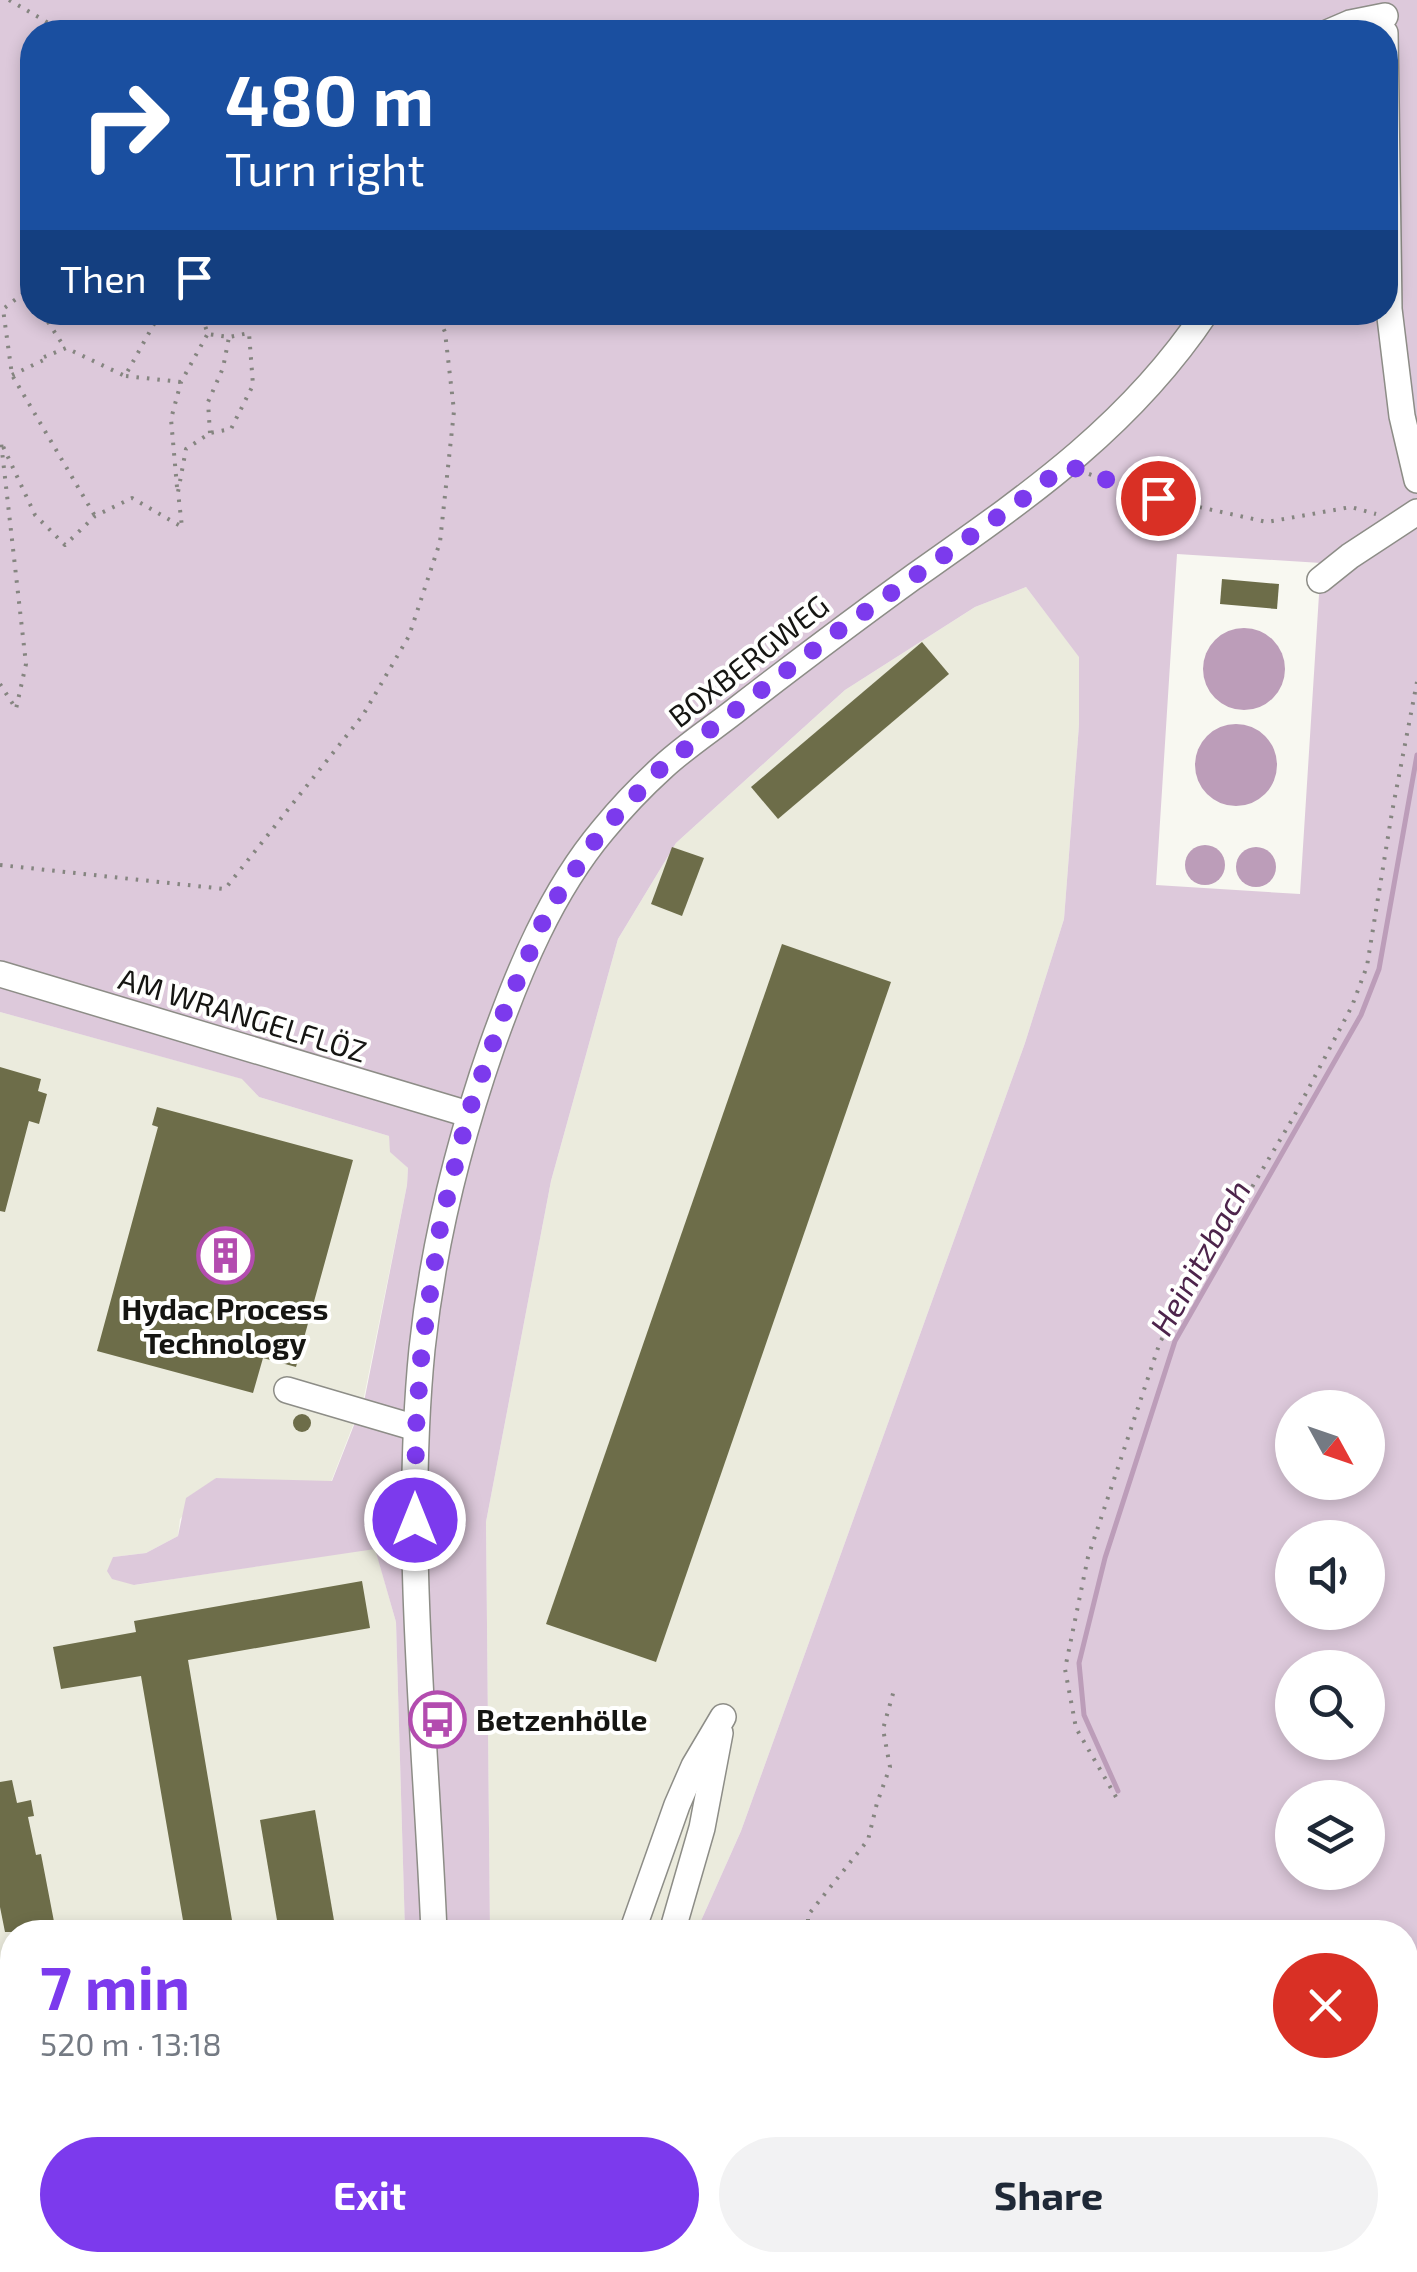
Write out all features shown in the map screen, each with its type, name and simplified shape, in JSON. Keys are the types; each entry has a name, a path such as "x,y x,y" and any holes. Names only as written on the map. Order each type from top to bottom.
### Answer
{"street":[{"name":"BOXBERGWEG","path":"433,1920 414,1482 422,1346 441,1222 468,1114 504,1012 548,910 601,832 663,766 838,631 1066,465 1133,404 1197,325"},
{"path":"1391,325 1402,416 1417,480"},
{"path":"1320,580 1417,512"},
{"name":"AM WRANGELFLÖZ","path":"0,974 468,1114"},
{"path":"287,1390 416,1428"},
{"path":"636,1920 677,1805 694,1766 723,1717 702,1828 675,1920"}],"path":[{"path":"10,0 44,20"},
{"path":"20,296 3,309 12,375 96,516"},
{"path":"50,325 66,348 125,376 180,382"},
{"path":"125,376 153,325"},
{"path":"205,325 208,334"},
{"path":"1,862 224,888 364,714 409,636 440,542 454,411 442,325"},
{"path":"178,492 186,450 210,433 230,428 253,385 250,333 229,337 208,334"},
{"path":"0,684 16,709 26,664 1,442 35,515 65,544 96,516 132,498 182,527 171,418 180,382 208,334"},
{"path":"210,433 208,402 223,368 229,337"},
{"path":"12,375 66,348"},
{"path":"44,358 66,348"},
{"path":"1066,465 1158,498 1267,522 1351,507 1373,512 1394,527"},
{"path":"1116,1797 1076,1728 1065,1669 1088,1558 1160,1342 1294,1118 1352,1006 1367,966 1417,682"},
{"path":"808,1920 868,1840 890,1767 883,1728 894,1690"}],"shaded area":[{"path":"0,0 1417,0 1417,1920 701,1920 741,1831 1025,1043 1064,919 1079,725 1079,657 1026,587 975,607 845,690 676,843 618,939 551,1181 486,1522 490,1920 405,1920 396,1622 375,1549 134,1585 112,1579 107,1571 113,1557 146,1553 178,1536 186,1498 216,1478 332,1481 365,1397 408,1168 390,1152 389,1136 259,1097 242,1079 0,1012","holes":["1177,554 1321,563 1300,894 1156,885"]},
{"path":"1026,587 1079,656 1079,725 1064,919 1025,1043 741,1831 701,1920 490,1920 486,1522 551,1181 618,939 676,843 845,690 975,607"},
{"path":"1244,628 1260,631 1273,640 1282,653 1282,685 1273,698 1260,707 1244,710 1228,707 1215,698 1206,685 1203,669 1206,653 1215,640 1228,631"},
{"path":"1236,724 1252,727 1265,736 1274,749 1274,781 1265,794 1252,803 1236,806 1220,803 1207,794 1198,781 1195,765 1198,749 1207,736 1220,727"},
{"path":"1205,845 1219,851 1225,865 1219,879 1205,885 1191,879 1185,865 1191,851"},
{"path":"1256,847 1270,853 1276,867 1270,881 1256,887 1242,881 1236,867 1242,853"},
{"path":"0,1012 243,1079 259,1097 389,1136 391,1152 408,1168 364,1397 331,1482 216,1478 180,1519 178,1536 146,1553 113,1557 135,1585 375,1548 396,1622 405,1920 0,1920"}],"building":[{"path":"1222,579 1279,584 1277,609 1220,604"},
{"path":"922,642 949,674 778,819 751,787"},
{"path":"672,847 704,858 682,916 651,904"},
{"path":"782,944 891,982 656,1662 546,1624"},
{"path":"0,1067 41,1079 38,1091 47,1094 39,1124 29,1121 5,1212 0,1211"},
{"name":"Hydac Process Technology","path":"157,1107 353,1160 296,1367 263,1358 253,1393 97,1351 158,1127 152,1125"},
{"path":"302,1414 311,1423 302,1432 293,1423"},
{"path":"362,1581 370,1628 188,1660 232,1920 183,1920 141,1676 61,1689 53,1647 136,1632 134,1621"},
{"path":"12,1780 17,1803 31,1800 34,1816 28,1817 36,1855 41,1854 54,1920 3,1920 0,1782"},
{"path":"315,1810 334,1920 277,1920 260,1820"}],"waterway":[{"name":"Heinitzbach","path":"1118,1791 1084,1715 1079,1663 1105,1558 1175,1341 1361,1015 1379,969 1417,755"}],"place":[{"name":"Hydac Process Technology","path":"225,1255"},
{"name":"Betzenhölle","path":"437,1719"}],"route":[{"path":"415,1520 422,1346 441,1222 468,1114 504,1012 548,910 601,832 663,766 838,631 1066,465 1158,498"}]}
